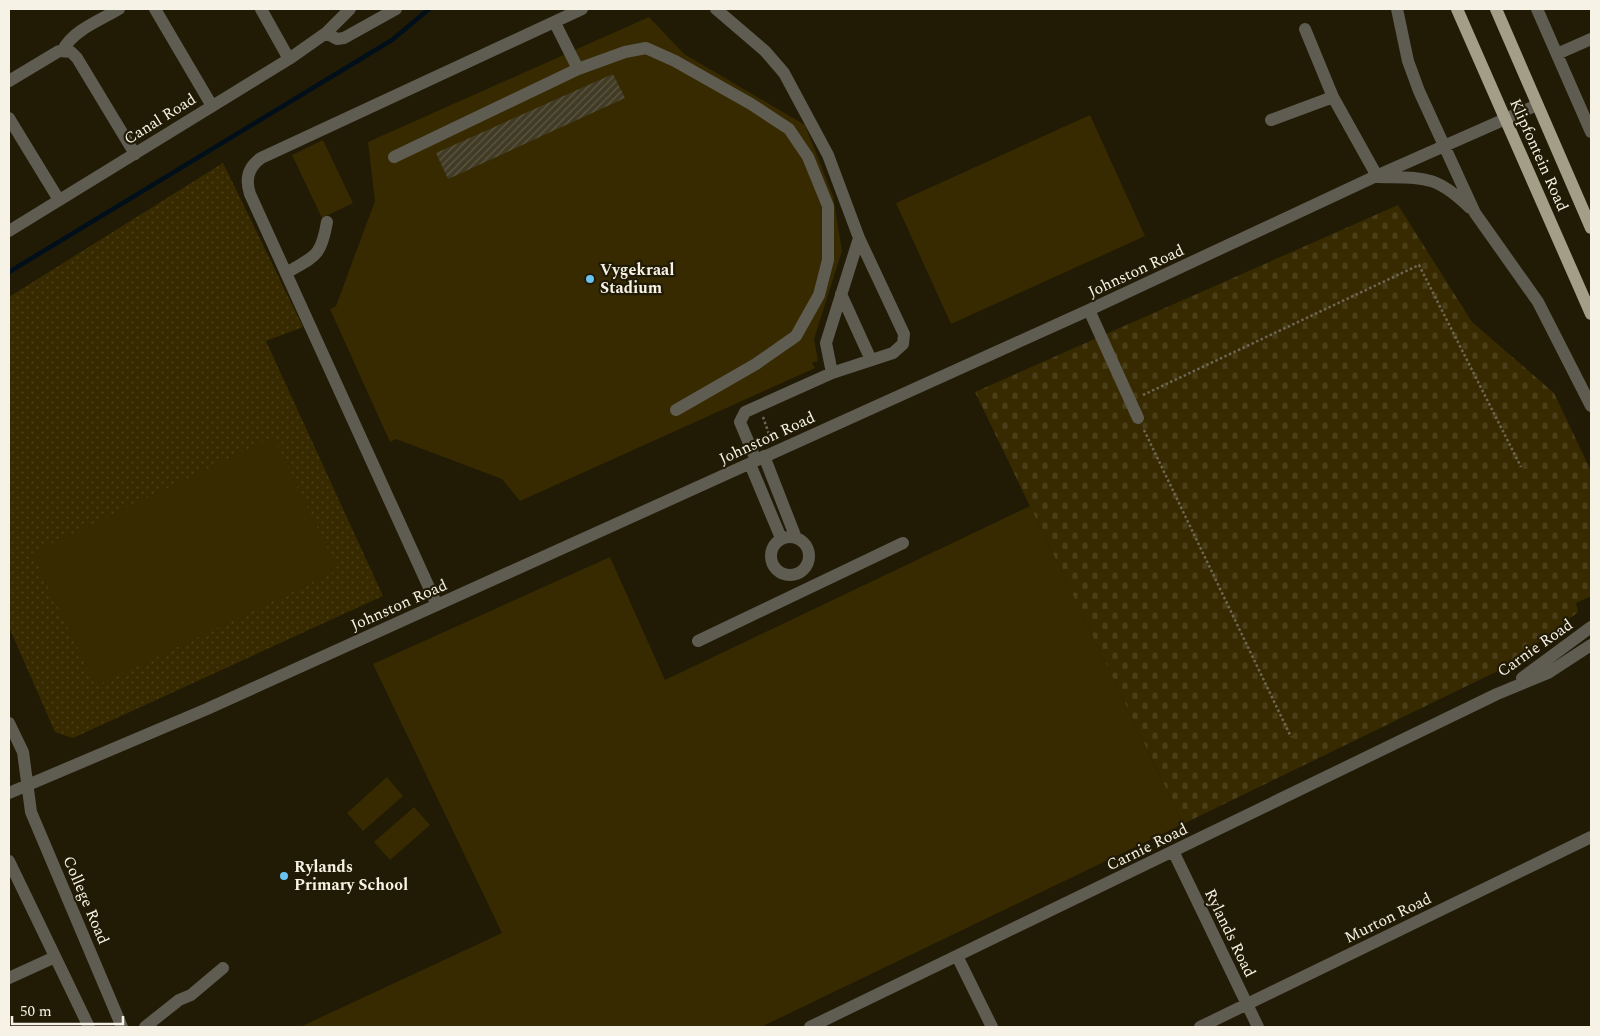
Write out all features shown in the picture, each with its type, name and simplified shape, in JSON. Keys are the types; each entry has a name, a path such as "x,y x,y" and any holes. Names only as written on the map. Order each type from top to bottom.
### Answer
{"main road":[{"name":"Klipfontein Road","path":"1457,9 1591,314"},
{"name":"Klipfontein Road","path":"1496,9 1591,228"}],"street":[{"path":"9,81 63,50 70,40 78,34 119,9"},
{"path":"155,9 212,106"},
{"path":"260,9 289,59"},
{"name":"Canal Road","path":"9,231 289,59 326,33 350,9"},
{"path":"326,33 337,39 344,38 396,9"},
{"path":"437,605 247,186 249,171 256,161 582,9"},
{"path":"716,9 765,51 784,73 828,155 859,238 904,334 903,344 893,353 832,373 745,412 740,422 757,460 796,538 808,548 809,556 804,570 798,574 783,575 772,565 771,550 781,538"},
{"path":"1397,9 1408,61 1443,146 1476,213 1538,302 1591,406"},
{"path":"1537,9 1591,132"},
{"path":"554,23 578,69"},
{"path":"1305,28 1333,97 1375,177 1418,178 1437,182 1455,194 1476,213"},
{"path":"1557,54 1591,38"},
{"path":"394,157 578,69 625,52 646,48 675,61 751,104 789,129 808,158 828,206 828,260 819,295 796,336 756,364 676,410"},
{"path":"63,50 71,52 77,58 135,154"},
{"path":"1271,120 1333,97"},
{"name":"Johnston Road","path":"9,793 207,709 1089,310 1536,104"},
{"path":"9,118 59,200"},
{"path":"286,273 320,252 327,222"},
{"path":"832,373 826,343 859,238"},
{"path":"841,294 871,360"},
{"path":"1089,310 1138,418"},
{"path":"757,460 781,538"},
{"path":"781,538 796,538"},
{"path":"698,641 903,543"},
{"path":"798,574 806,590"},
{"name":"Carnie Road","path":"1497,694 1536,669 1591,627"},
{"name":"Carnie Road","path":"810,1027 1174,853 1497,694 1548,673 1591,645"},
{"name":"College Road","path":"9,723 22,752 31,812 122,1027"},
{"name":"Murton Road","path":"1200,1027 1591,837"},
{"name":"Rylands Road","path":"1174,853 1258,1027"},
{"path":"9,861 89,1027"},
{"path":"957,956 992,1027"},
{"path":"9,978 55,957"},
{"path":"145,1027 179,1000 191,996 223,968"}],"path":[{"path":"1130,400 1419,265 1521,467"},
{"path":"761,414 772,441"},
{"path":"1138,418 1291,737"}],"green space":[{"name":"Vygekraal Stadium","path":"649,17 684,54 805,125 833,196 842,251 814,339 818,361 812,363 815,368 520,501 502,479 396,439 390,442 330,309 336,306 375,201 368,142"},
{"path":"1090,115 1145,236 951,324 896,203"},
{"path":"323,140 353,203 322,218 292,155"},
{"path":"223,163 303,327 266,341 383,596 73,738 55,732 9,627 9,297"},
{"path":"1398,205 1472,322 1554,393 1591,471 1591,596 1576,603 1578,612 1508,666 1183,824 975,392"},
{"path":"273,437 338,570 96,686 32,553"},
{"path":"1030,506 1183,824 761,1027 300,1027 502,933 373,664 610,557 665,680"},
{"path":"387,777 403,796 363,831 347,813"},
{"path":"414,807 430,825 390,860 374,842"}],"building":[{"path":"613,74 625,98 448,179 436,153"}],"waterway":[{"path":"9,272 392,40 429,9"}],"place":[{"name":"Vygekraal Stadium","path":"590,279"},
{"name":"Rylands Primary School","path":"284,876"}]}
